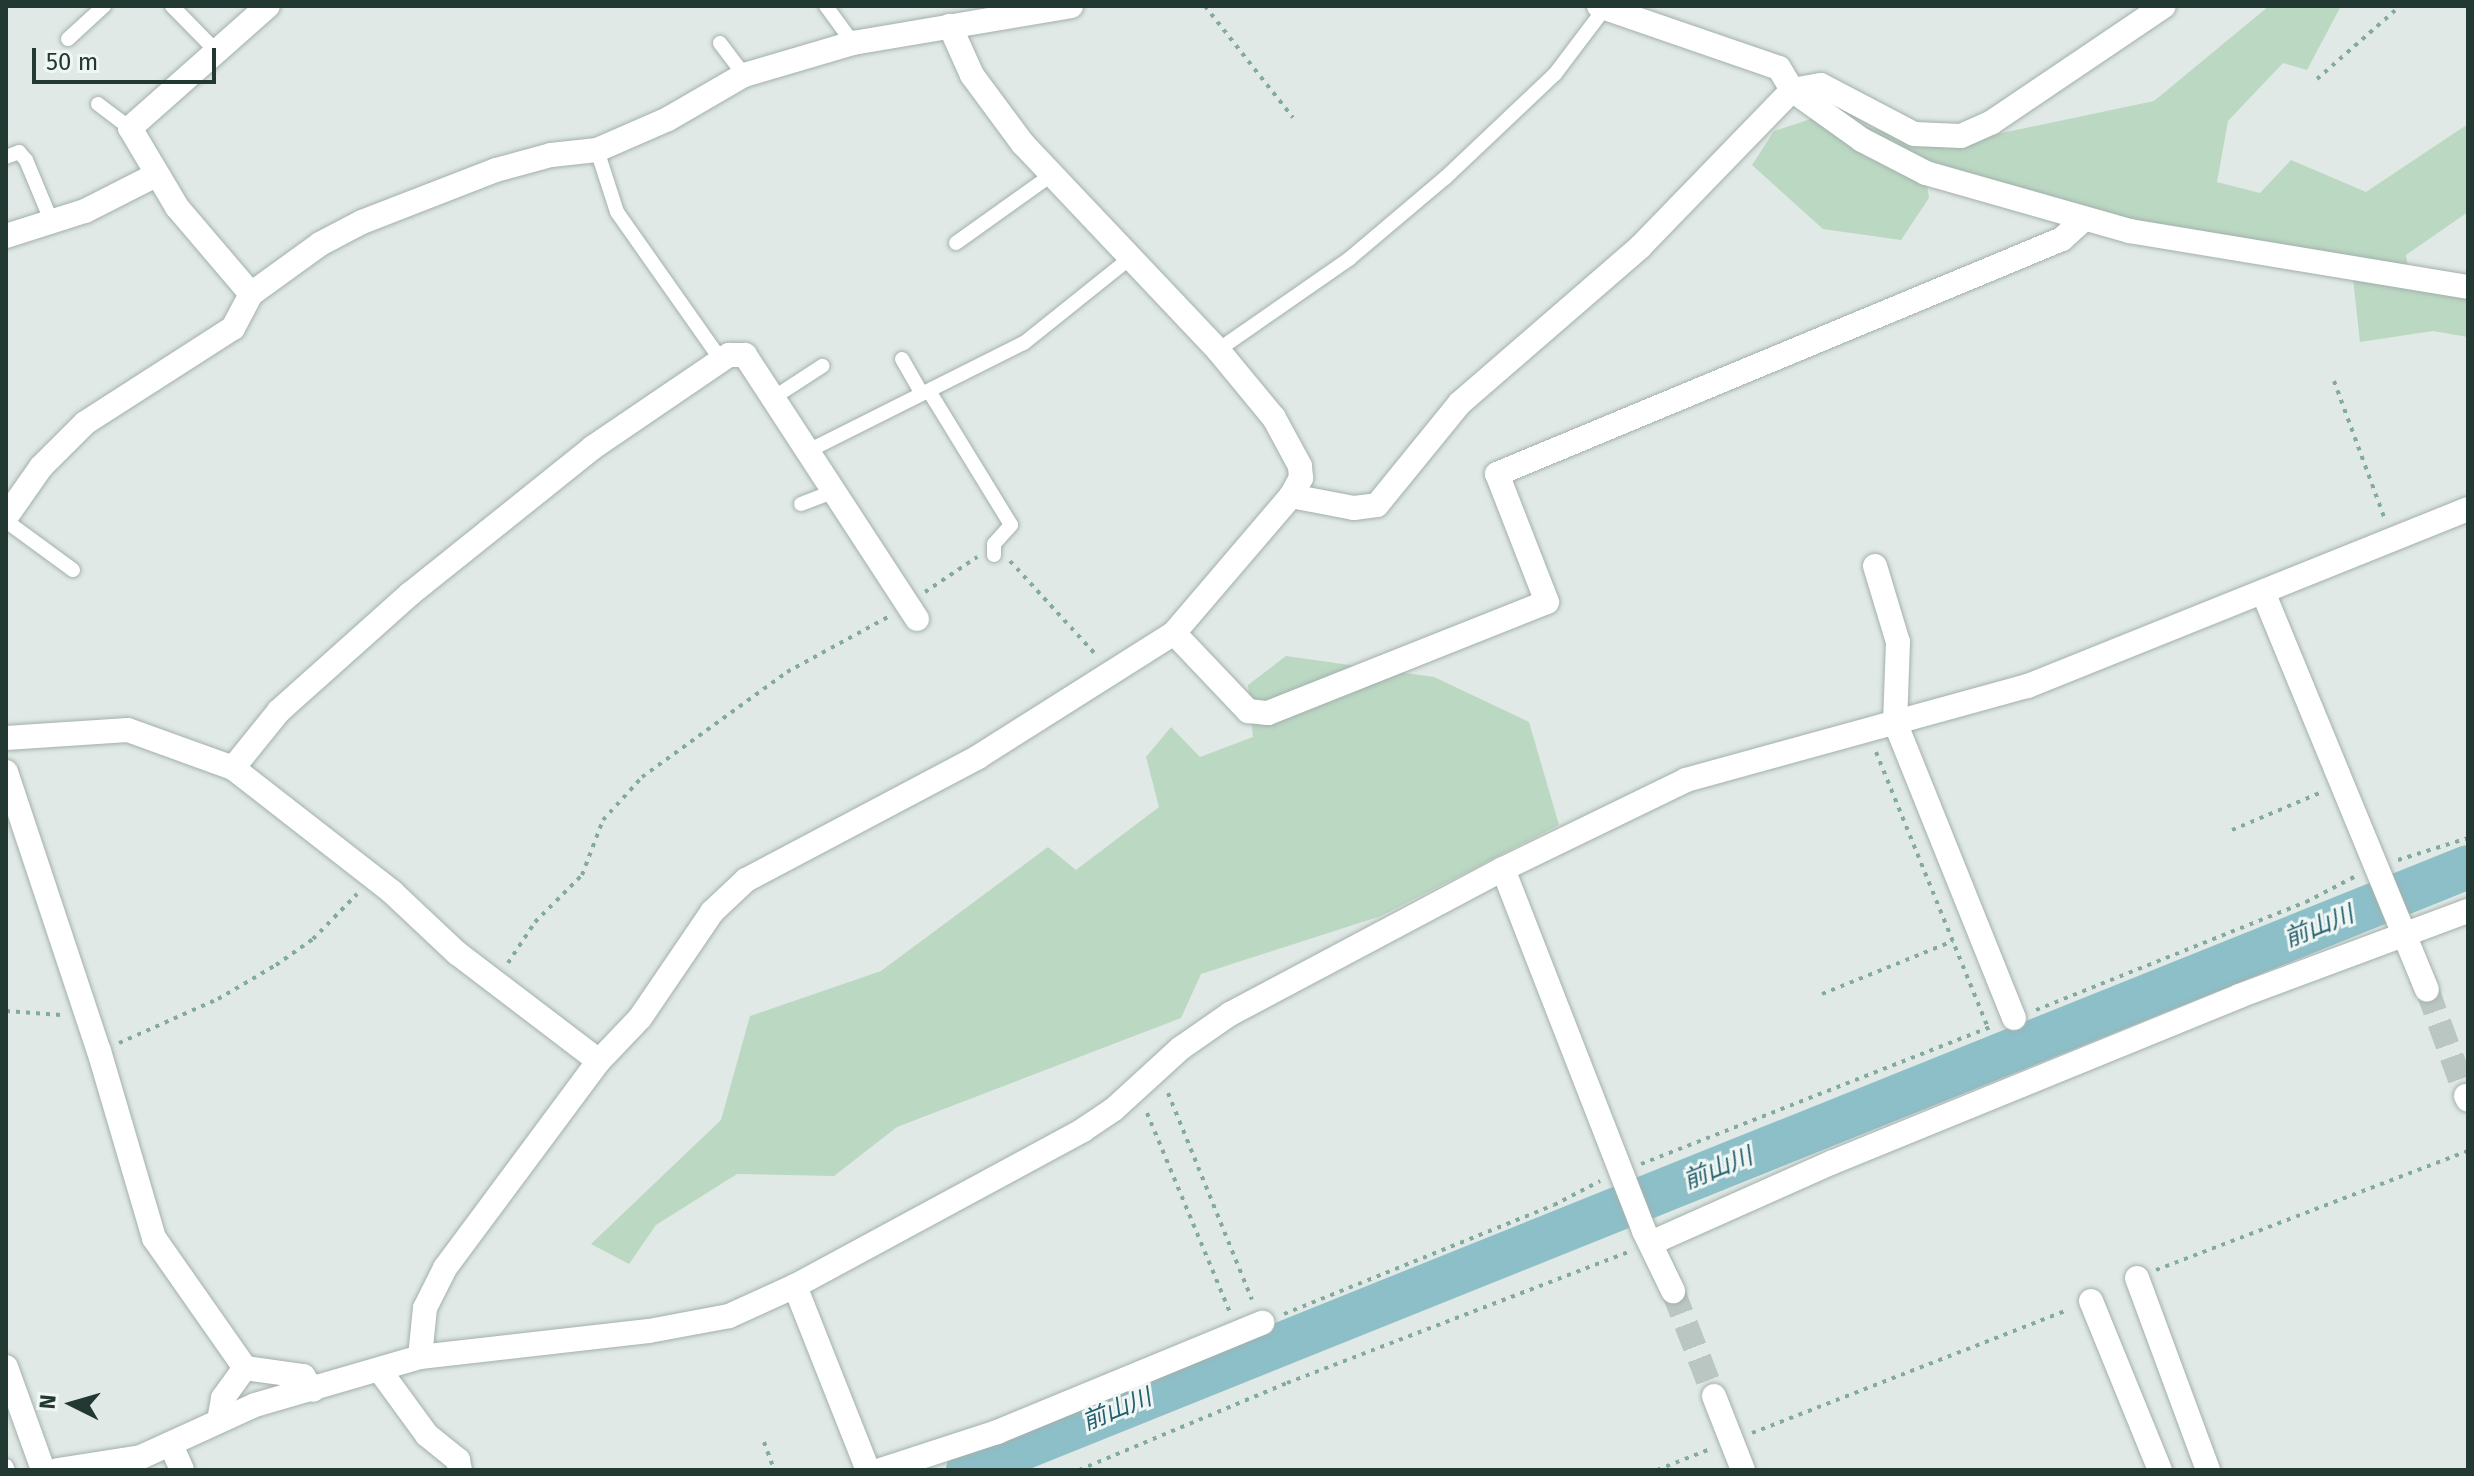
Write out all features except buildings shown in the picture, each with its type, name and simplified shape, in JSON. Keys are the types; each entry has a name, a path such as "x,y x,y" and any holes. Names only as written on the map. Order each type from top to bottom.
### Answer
{"street":[{"path":"251,294 156,175 130,128 268,6"},
{"path":"9,506 85,423 233,328 251,294 320,244 362,222 496,170 551,155 597,150 668,119 744,75 853,43 1071,6"},
{"path":"1291,496 1354,508 1377,505 1460,403 1640,247 1792,90 1821,85 1914,134 1961,136 1992,122 2164,6"},
{"path":"1602,7 1779,68 1792,90 1862,140 1926,173 2084,219 2468,287"},
{"path":"420,1357 425,1308 445,1268 599,1061 640,1018 712,912 746,880 978,757 1174,633 1291,496 1301,478 1289,440 1218,350 1050,176 991,104 950,26"},
{"path":"6,236 85,211 156,175"},
{"path":"1174,633 1248,711 1268,713 1547,602 1497,474 2062,239 2084,219"},
{"path":"233,768 279,711 410,594 592,448 721,360 745,355 913,612"},
{"path":"58,1470 113,1465 171,1445 255,1405 381,1372 420,1357 686,1326 729,1316 795,1286 1041,1154 1113,1110 1158,1069 1230,1014 1503,869 1686,780 2028,686 2468,509"},
{"path":"1875,566 1898,642 1895,722 2014,1018"},
{"path":"2263,592 2427,989"},
{"path":"6,738 128,730 233,768 372,877 457,953 599,1061"},
{"path":"6,772 99,1051 154,1238 245,1368 303,1376 313,1390"},
{"path":"1503,869 1647,1237 1673,1291"},
{"path":"1647,1237 2402,929 2468,911"},
{"path":"2137,1278 2208,1470"},
{"path":"795,1286 868,1470"},
{"path":"2091,1301 2160,1470"},
{"path":"881,1470 984,1437 1262,1323"},
{"path":"6,1367 43,1470"},
{"path":"219,1421 223,1398 245,1368"},
{"path":"381,1372 427,1435 458,1460 460,1470"},
{"path":"1714,1396 1743,1470"},
{"path":"171,1445 182,1470"}],"lane":[{"path":"68,39 104,6"},
{"path":"172,6 218,53"},
{"path":"826,6 853,43"},
{"path":"1218,350 1407,212 1555,74 1602,7"},
{"path":"720,43 744,75"},
{"path":"98,104 130,128"},
{"path":"597,150 617,212 721,360"},
{"path":"6,157 19,152 26,160 51,220"},
{"path":"956,243 1050,176"},
{"path":"808,451 1024,343 1129,259"},
{"path":"902,359 1011,525 994,544 994,555"},
{"path":"773,398 822,366"},
{"path":"801,504 835,491"},
{"path":"9,506 73,570"}],"path":[{"path":"1205,6 1293,118"},
{"path":"2317,79 2400,6"},
{"path":"2334,381 2390,540"},
{"path":"499,982 535,922 582,875 610,809 642,777 787,672 913,612 949,572 1003,554 1051,602 1109,674"},
{"path":"1868,729 1988,1028"},
{"path":"2232,830 2342,783"},
{"path":"1158,1069 1262,1323 1668,1156 2468,838"},
{"path":"99,1051 218,999 276,965 313,939 372,877"},
{"path":"1822,994 1954,940"},
{"path":"6,1011 55,1012 72,1025"},
{"path":"1136,1090 1238,1332"},
{"path":"2137,1278 2468,1151"},
{"path":"1079,1470 1647,1237"},
{"path":"1657,1470 2091,1301"},
{"path":"764,1442 774,1470"}],"green space":[{"path":"2269,6 2341,6 2307,70 2283,63 2228,121 2217,182 2260,193 2291,160 2366,192 2468,124 2468,212 2406,255 2411,286 2468,296 2468,337 2433,331 2360,342 2351,260 2128,223 1924,166 1929,198 1901,240 1823,229 1752,165 1774,131 1814,118 1836,134 1862,125 1935,147 2154,101"},
{"path":"1286,656 1434,677 1529,722 1559,825 1381,916 1201,974 1181,1018 897,1127 834,1176 737,1174 656,1225 629,1264 591,1244 721,1120 750,1016 881,971 1048,847 1076,870 1159,807 1146,757 1171,727 1200,757 1253,737 1248,685"}],"waterway":[{"name":"前山川","path":"968,1470 2468,867"}],"tunnel":[{"path":"2427,989 2466,1096"},
{"path":"1673,1291 1714,1396"}]}
